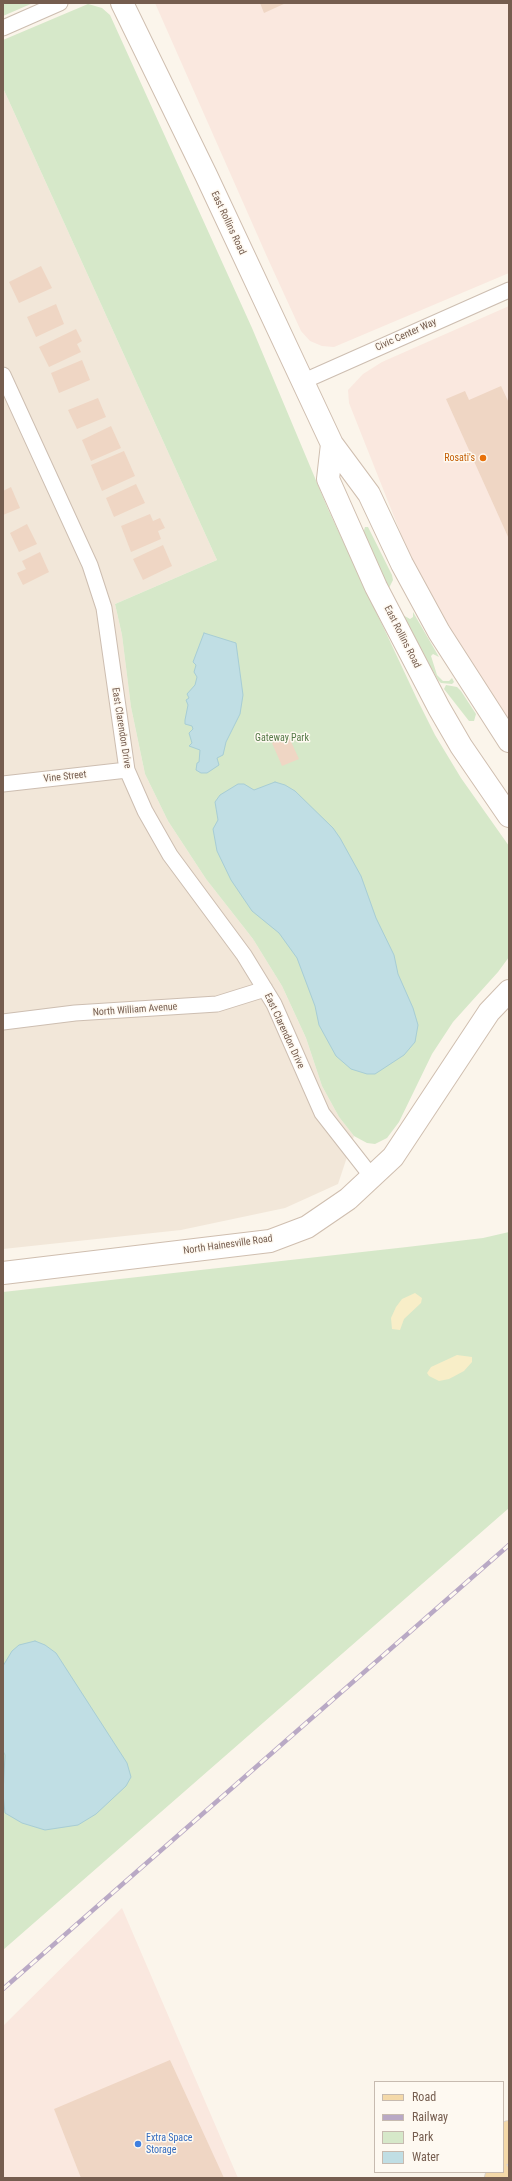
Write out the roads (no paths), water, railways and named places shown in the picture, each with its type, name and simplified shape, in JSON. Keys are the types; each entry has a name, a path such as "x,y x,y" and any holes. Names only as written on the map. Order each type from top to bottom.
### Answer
{"main road":[{"name":"East Rollins Road","path":"122,3 304,381 332,444 369,494 402,564 439,632 509,741"},
{"name":"East Rollins Road","path":"332,444 328,478 376,587 439,708 461,746 509,816"},
{"name":"North Hainesville Road","path":"3,1273 270,1241 307,1227 348,1200 393,1157 489,1012 509,991"},
{"path":"504,2150 509,2132"}],"street":[{"path":"3,28 60,3"},
{"name":"Civic Center Way","path":"304,381 509,290"},
{"name":"East Clarendon Drive","path":"3,375 90,565 104,608 127,770 145,811 170,855 244,955 274,1004 322,1113 372,1177"},
{"name":"Vine Street","path":"3,784 127,770"},
{"name":"North William Avenue","path":"3,1022 76,1014 217,1004 265,989"}],"water":[{"path":"204,633 236,643 243,695 240,714 226,742 223,755 217,758 219,765 207,773 201,773 196,770 197,763 199,762 200,750 189,746 192,743 189,733 193,729 192,726 185,724 185,720 188,705 186,700 189,698 187,694 195,685 197,677 194,672 196,665 193,662"},
{"path":"275,782 285,785 295,791 333,828 340,838 361,876 376,918 394,955 398,974 413,1008 418,1025 415,1042 404,1055 375,1074 367,1074 351,1069 336,1056 319,1025 315,1006 297,958 279,933 252,911 231,880 217,851 213,829 218,820 215,802 220,795 238,784 244,784 254,790"},
{"path":"35,1641 45,1645 56,1653 127,1763 131,1777 126,1786 96,1814 78,1825 45,1830 22,1823 5,1813 3,1794 5,1755 3,1751 3,1666 12,1651 19,1645"}],"railway":[{"path":"3,1989 509,1545"}],"place":[{"name":"Rosati's","path":"483,458"},
{"name":"Extra Space Storage","path":"138,2144"}],"park label":[{"name":"Gateway Park","path":"282,738"}]}
